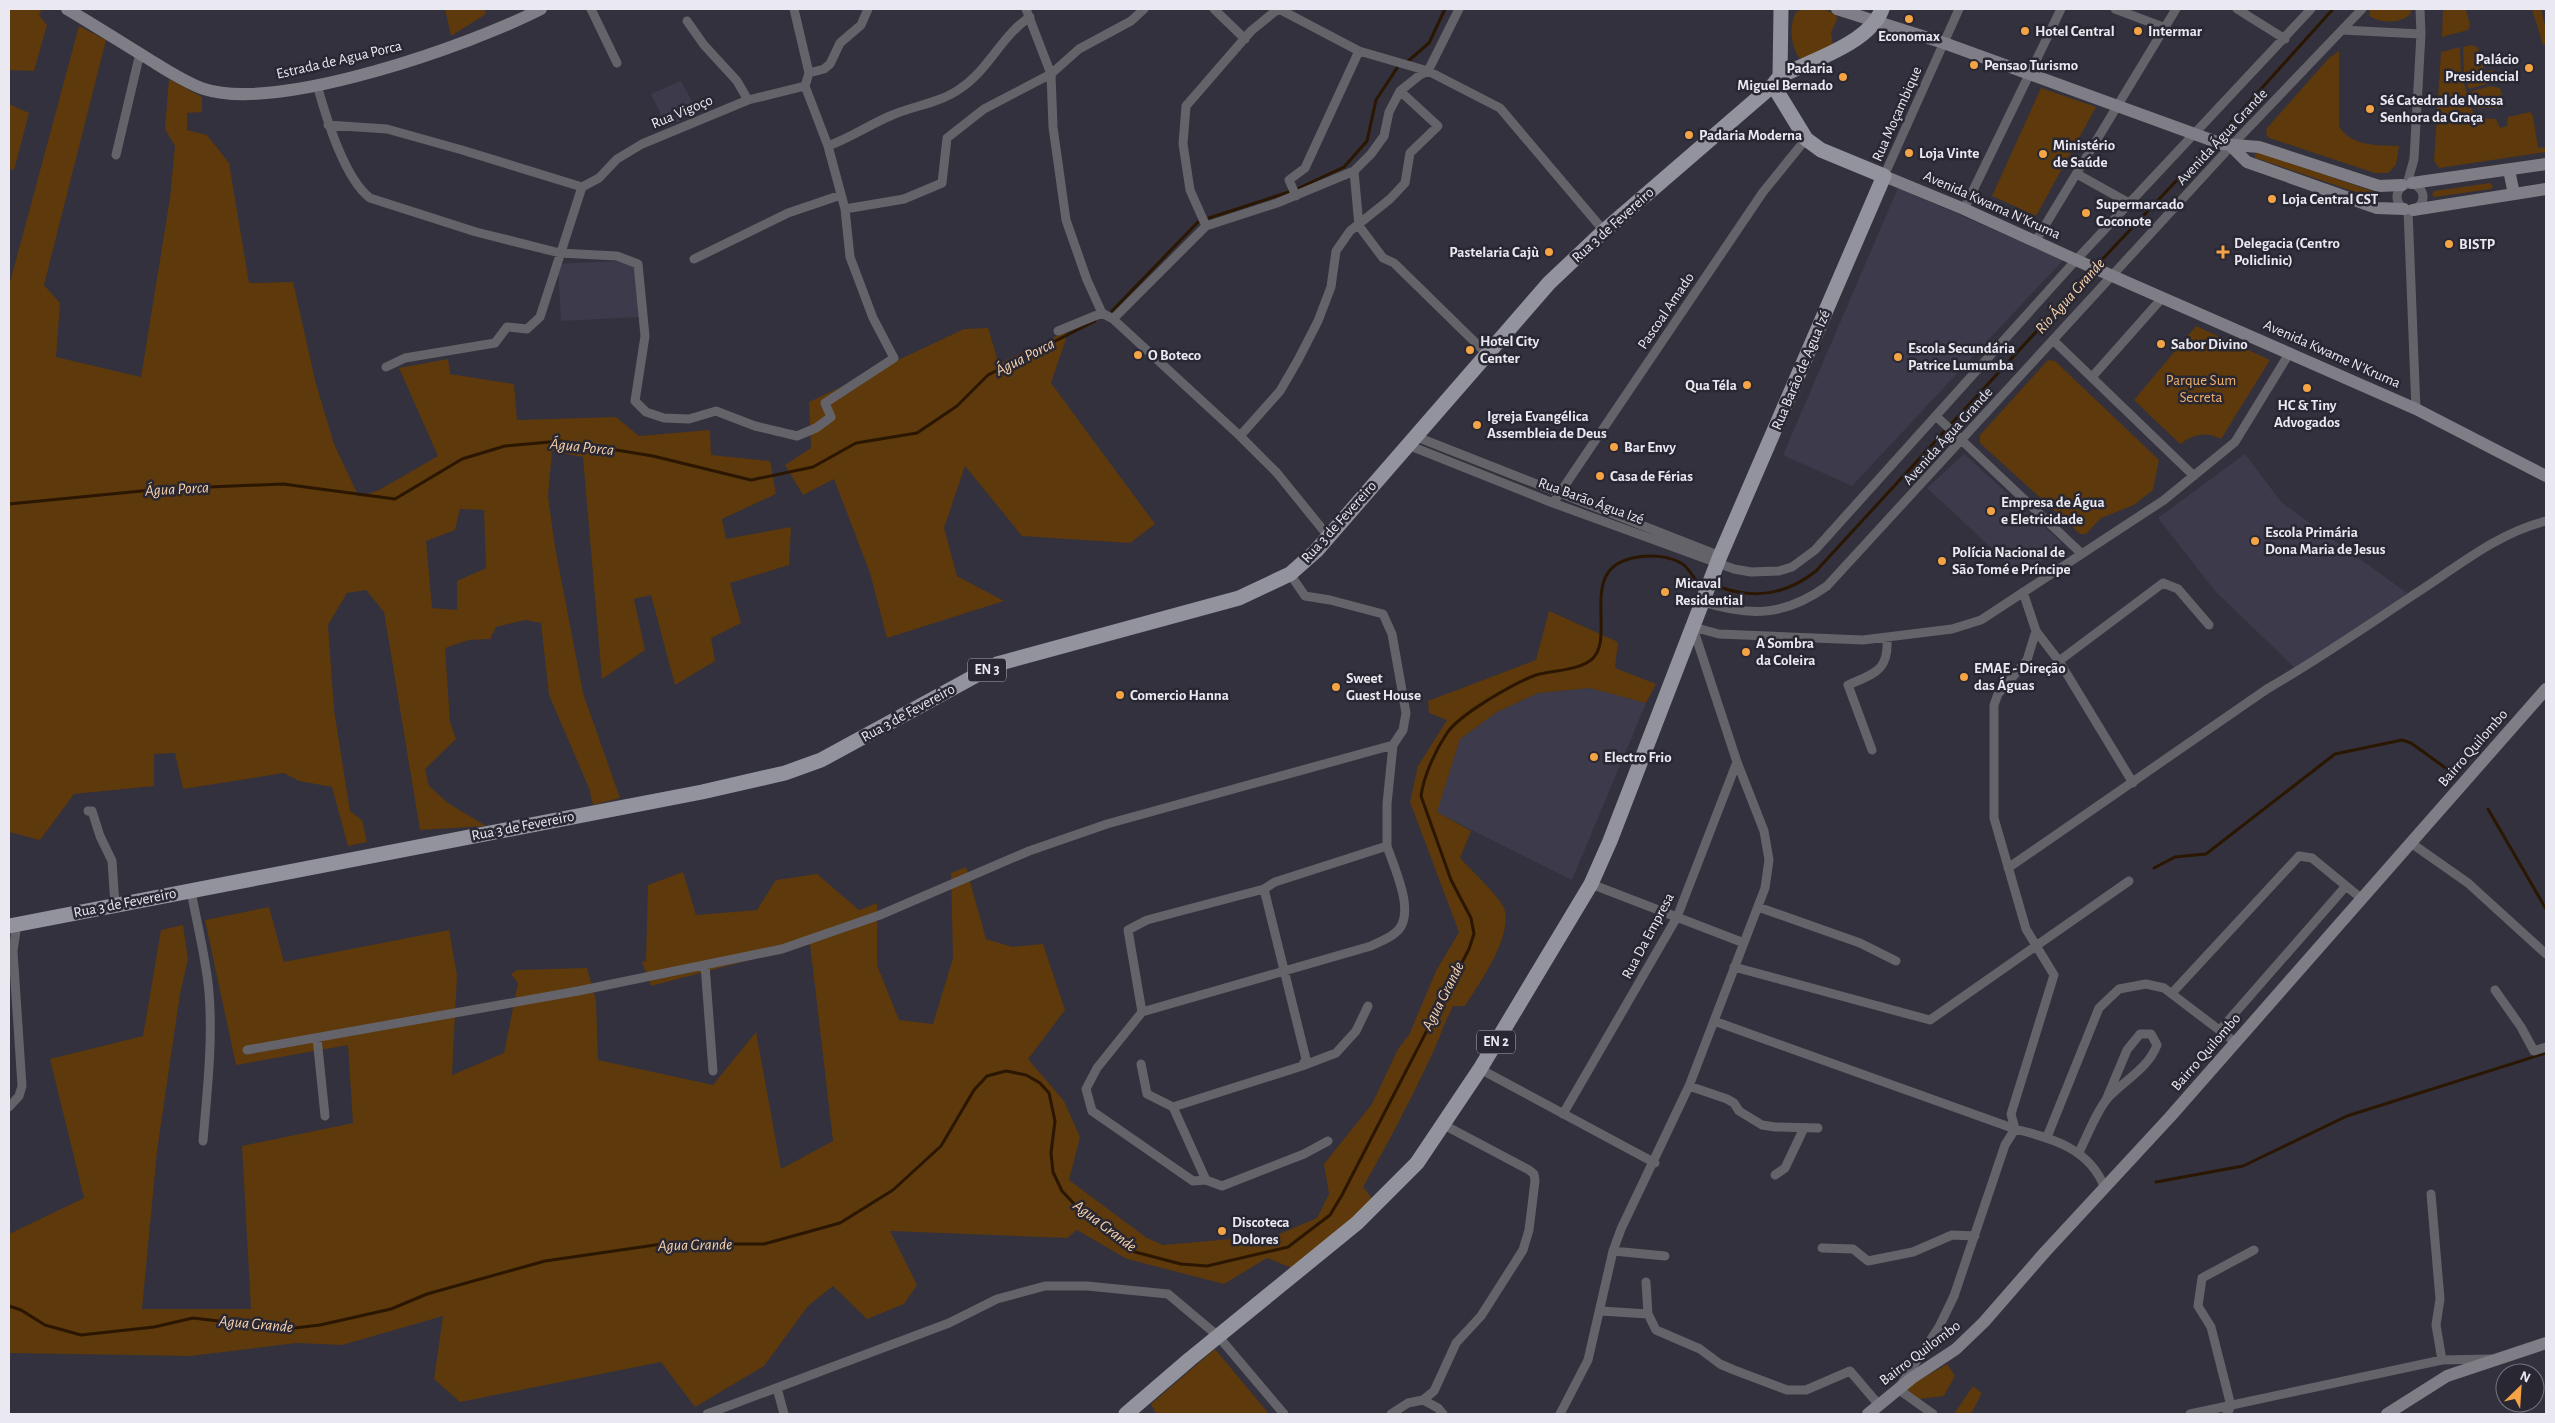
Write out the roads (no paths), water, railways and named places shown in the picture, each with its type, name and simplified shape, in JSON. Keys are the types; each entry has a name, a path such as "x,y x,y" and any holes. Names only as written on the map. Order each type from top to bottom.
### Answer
{"main road":[{"path":"1781,9 1777,81 1806,139 1821,150 1884,176"},
{"name":"Rua 3 de Fevereiro","path":"13,925 702,792 785,773 821,760 997,664 1239,598 1290,574 1328,536 1549,283 1604,231 1777,81 1859,38 1880,15"},
{"name":"Rua Barão de Agua Izé","path":"1719,560 1884,176"},
{"name":"EN 2","path":"1134,1412 1218,1336 1357,1223 1417,1163 1444,1125 1480,1069 1591,884 1610,841 1719,560"}],"street":[{"name":"Estrada de Agua Porca","path":"67,9 140,54 195,84 223,94 274,92 317,85 418,57 534,10"},
{"path":"591,9 617,63"},
{"path":"317,85 328,125 360,190 370,198 476,232 560,253 617,256 638,264 646,336 635,401 646,412 664,418 689,419 716,411 755,426 797,436 816,428 831,417 825,403 894,358 873,318 850,257 845,210 828,146 805,86 808,73 794,9"},
{"path":"808,73 830,64 840,43 861,25 868,9"},
{"path":"845,210 904,199 942,183 947,138 984,109 1051,74 1079,50 1131,21 1144,9"},
{"path":"1214,9 1245,38"},
{"path":"1206,226 1190,190 1183,144 1186,106 1245,38 1278,9 1359,51 1428,71 1500,108 1604,231"},
{"path":"1113,319 1206,226 1296,196 1354,171 1371,154 1384,136 1389,112 1400,91 1428,71 1459,9"},
{"path":"1838,9 1880,15 1944,43 2029,76 2226,145 2259,147 2379,186 2407,184 2546,164"},
{"name":"Rua Moçambique","path":"1884,176 1959,9"},
{"path":"1964,208 2060,9"},
{"path":"2115,9 2163,27"},
{"path":"2035,242 2078,174 2115,107 2163,27 2176,9"},
{"path":"2237,9 2285,39"},
{"name":"Avenida Água Grande","path":"1767,572 1792,567 1816,550 2082,262 2129,203 2199,136 2311,9"},
{"name":"Avenida Água Grande","path":"1703,602 1736,611 1766,612 1790,607 1817,594 1850,563 2054,341 2226,145 2362,9"},
{"path":"2416,409 2408,210 2396,198 2407,184 2414,159 2421,34 2420,9"},
{"path":"828,146 852,137 890,116 960,89 970,81 1028,13 1051,74 1053,127 1066,220 1087,280 1102,313 1113,319 1240,436 1277,473 1328,536"},
{"path":"687,21 704,44 738,81 748,100"},
{"path":"2342,30 2421,34"},
{"path":"1296,196 1289,180 1305,168 1359,51"},
{"path":"116,155 140,54"},
{"name":"Rua Vigoço","path":"582,188 600,178 629,150 748,100 805,86"},
{"path":"1240,436 1280,391 1298,360 1318,321 1330,287 1336,251 1350,231 1359,226 1390,200 1405,183 1410,153 1438,126 1400,91"},
{"path":"328,125 386,129 462,150 582,188 540,317 526,329 507,327 495,343 405,358 386,367"},
{"name":"Pascoal Amado","path":"1553,503 1763,192 1806,139"},
{"path":"2226,145 2248,162 2376,208 2408,210 2546,189"},
{"path":"2509,170 2514,194"},
{"path":"1354,171 1359,226 1383,258 1394,263 1487,354"},
{"path":"2078,174 2129,203"},
{"name":"Avenida Kwama N’Kruma","path":"1884,176 1964,208 2100,270"},
{"path":"2407,184 2420,188 2424,196 2421,205 2408,210"},
{"path":"694,259 788,213 841,195"},
{"name":"Avenida Kwame N’Kruma","path":"2100,270 2416,409 2546,476"},
{"path":"2092,377 2163,297"},
{"path":"1058,331 1102,313"},
{"path":"2054,341 2194,476"},
{"path":"1693,627 1719,634 1863,640 1952,629 1973,624 2164,500 2194,476 2240,436 2290,352"},
{"path":"1939,418 2082,554"},
{"name":"Rua Barão Água Izé","path":"1412,441 1560,493 1719,560 1734,569 1767,572"},
{"name":"Rua Barão Água Izé","path":"1412,441 1553,503 1719,560"},
{"path":"2008,868 2267,689 2306,666 2458,565 2522,527 2546,521"},
{"path":"1290,574 1305,596 1330,600 1383,614 1392,634 1406,713 1403,730 1393,745 1387,804 1387,846 1404,897 1406,915 1397,932 1372,946 1285,973 1142,1012 1097,1068 1086,1089 1092,1111 1193,1181 1206,1180 1222,1186 1304,1154 1328,1140"},
{"path":"2059,661 2163,583 2178,589 2209,625"},
{"path":"2023,592 2036,632 2059,661 2133,783"},
{"path":"1560,1414 1588,1360 1613,1251 1621,1229 1655,1163 1689,1086 1765,888 1769,860 1764,831 1737,762 1693,627"},
{"path":"1933,1414 1898,1389 1946,1312 1975,1236 2005,1145 2015,1129 2011,1114 2054,975 2035,947 2026,929 1994,818 1994,706 1998,694 2028,660 2036,632"},
{"path":"1872,750 1848,685 1876,672 1883,666 1886,658 1887,638"},
{"name":"Bairro Quilombo","path":"1868,1414 1916,1375 1941,1360 1969,1338 2236,1042 2546,689"},
{"path":"247,1050 578,991 782,949 880,915 1029,851 1107,824 1393,745"},
{"name":"Rua Da Empresa","path":"1563,1114 1677,917 1737,762"},
{"path":"88,811 92,811 97,830 112,860 115,905"},
{"path":"2411,843 2468,883 2546,954"},
{"path":"1142,1012 1128,930 1147,920 1264,889 1275,882 1387,846"},
{"path":"2172,992 2299,856 2312,858 2362,899"},
{"path":"1734,967 1930,1020 2129,881"},
{"path":"1591,884 1744,943"},
{"path":"2220,1030 2346,886"},
{"path":"1264,889 1306,1059 1302,1066"},
{"path":"191,891 206,970 210,1016 210,1062 203,1141"},
{"path":"1758,907 1860,943 1896,961"},
{"path":"9,1108 19,1096 22,1086 13,925"},
{"path":"705,965 713,1071"},
{"path":"2047,1137 2095,1017 2105,1000 2119,990 2136,984 2155,985 2172,992 2236,1042"},
{"path":"2495,990 2521,1027 2534,1050 2546,1047"},
{"path":"1173,1107 1302,1066 1336,1053 1356,1031 1368,1006"},
{"path":"1714,1021 2015,1129 2047,1137 2079,1152 2096,1169 2105,1188"},
{"path":"2079,1152 2106,1100 2131,1043 2140,1034 2151,1034 2157,1045 2155,1051 2129,1081 2106,1100"},
{"path":"317,1038 324,1116"},
{"path":"1142,1064 1147,1094 1173,1107 1206,1180"},
{"path":"1480,1069 1655,1163"},
{"path":"1689,1086 1727,1098 1734,1103 1739,1111 1762,1125 1818,1128"},
{"path":"1391,1414 1408,1403 1424,1400 1434,1391 1456,1343 1481,1316 1523,1250 1529,1230 1535,1181 1534,1174 1444,1125"},
{"path":"1775,1175 1785,1168 1800,1140 1804,1128"},
{"path":"2431,1194 2440,1299 2436,1324 2442,1360"},
{"path":"1822,1248 1853,1250 1868,1261 1913,1252 1952,1236 1975,1236"},
{"path":"2229,1410 2211,1327 2198,1306 2202,1278 2254,1250"},
{"path":"1613,1251 1665,1256"},
{"path":"1646,1282 1648,1314 1656,1330 1664,1335 1700,1349 1720,1364 1756,1380 1787,1390 1806,1390 1850,1371 1879,1405"},
{"path":"707,1414 950,1323 997,1299 1045,1286 1087,1286 1168,1294 1218,1336 1284,1414"},
{"path":"1601,1310 1648,1314"},
{"path":"2387,1414 2446,1376 2546,1343"},
{"path":"2190,1414 2229,1410 2442,1360 2466,1358 2496,1359"},
{"path":"777,1388 784,1414"},
{"path":"1424,1400 1438,1408 1443,1414"}],"waterway":[{"path":"1407,62 1429,43 1445,9"},
{"name":"Rio Água Grande","path":"2216,139 2333,9"},
{"path":"1297,189 1344,167 1367,141 1376,100 1397,68"},
{"name":"Rio Água Grande","path":"2096,266 2212,143"},
{"path":"1209,218 1292,191"},
{"path":"1112,311 1198,222"},
{"name":"Rio Água Grande","path":"1717,586 1743,593 1769,593 1793,585 1816,571 2092,271"},
{"name":"Água Porca","path":"9,504 162,489 283,484 395,499 462,459 505,446 561,441 653,456 751,480 813,467 856,443 917,433 957,406 988,375 1095,321"},
{"name":"Agua Grande","path":"9,1306 21,1310 45,1325 81,1335 154,1327 193,1318 286,1329 320,1325 391,1309 427,1294 545,1261 662,1244 764,1244 840,1223 893,1190 941,1146 974,1090 987,1076 1006,1071 1026,1075 1040,1083 1049,1093 1055,1121 1051,1153 1053,1172 1062,1191 1077,1207 1112,1237 1135,1252 1181,1264 1207,1266 1288,1247 1330,1215 1342,1195 1469,949 1474,934 1471,918 1451,880 1421,796 1427,772 1434,755 1447,733 1475,708 1515,685 1536,675 1571,668 1591,660 1597,653 1600,644 1602,586 1606,576 1619,563 1629,559 1651,556 1672,559 1683,564 1696,580"},
{"path":"2154,868 2175,857 2206,854 2335,754 2402,740 2411,743 2454,774"},
{"path":"2488,809 2546,909"},
{"path":"2156,1182 2243,1166 2347,1116 2546,1053"}],"place":[{"name":"Economax","path":"1909,19"},
{"name":"Hotel Central","path":"2025,31"},
{"name":"Intermar","path":"2138,31"},
{"name":"Pensao Turismo","path":"1974,65"},
{"name":"Palácio Presidencial","path":"2529,68"},
{"name":"Padaria Miguel Bernado","path":"1843,77"},
{"name":"Sé Catedral de Nossa Senhora da Graça","path":"2370,109"},
{"name":"Padaria Moderna","path":"1689,135"},
{"name":"Loja Vinte","path":"1909,153"},
{"name":"Ministério de Saúde","path":"2043,154"},
{"name":"Loja Central CST","path":"2272,199"},
{"name":"Supermarcado Coconote","path":"2086,213"},
{"name":"BISTP","path":"2449,244"},
{"name":"Pastelaria Cajù","path":"1549,252"},
{"name":"Delegacia (Centro Policlinic)","path":"2223,252"},
{"name":"Sabor Divino","path":"2161,344"},
{"name":"Hotel City Center","path":"1470,350"},
{"name":"O Boteco","path":"1138,355"},
{"name":"Escola Secundária Patrice Lumumba","path":"1898,357"},
{"name":"Qua Téla","path":"1747,385"},
{"name":"HC & Tiny Advogados","path":"2307,388"},
{"name":"Igreja Evangélica Assembleia de Deus","path":"1477,425"},
{"name":"Bar Envy","path":"1614,447"},
{"name":"Casa de Férias","path":"1600,476"},
{"name":"Empresa de Água e Eletricidade","path":"1991,511"},
{"name":"Escola Primária Dona Maria de Jesus","path":"2255,541"},
{"name":"Polícia Nacional de São Tomé e Príncipe","path":"1942,561"},
{"name":"Micaval Residential","path":"1665,592"},
{"name":"A Sombra da Coleira","path":"1746,652"},
{"name":"EMAE - Direção das Águas","path":"1964,677"},
{"name":"Sweet Guest House","path":"1336,687"},
{"name":"Comercio Hanna","path":"1120,695"},
{"name":"Electro Frio","path":"1594,757"},
{"name":"Discoteca Dolores","path":"1222,1231"}],"park label":[{"name":"Parque Sum Secreta","path":"2201,388"}]}
